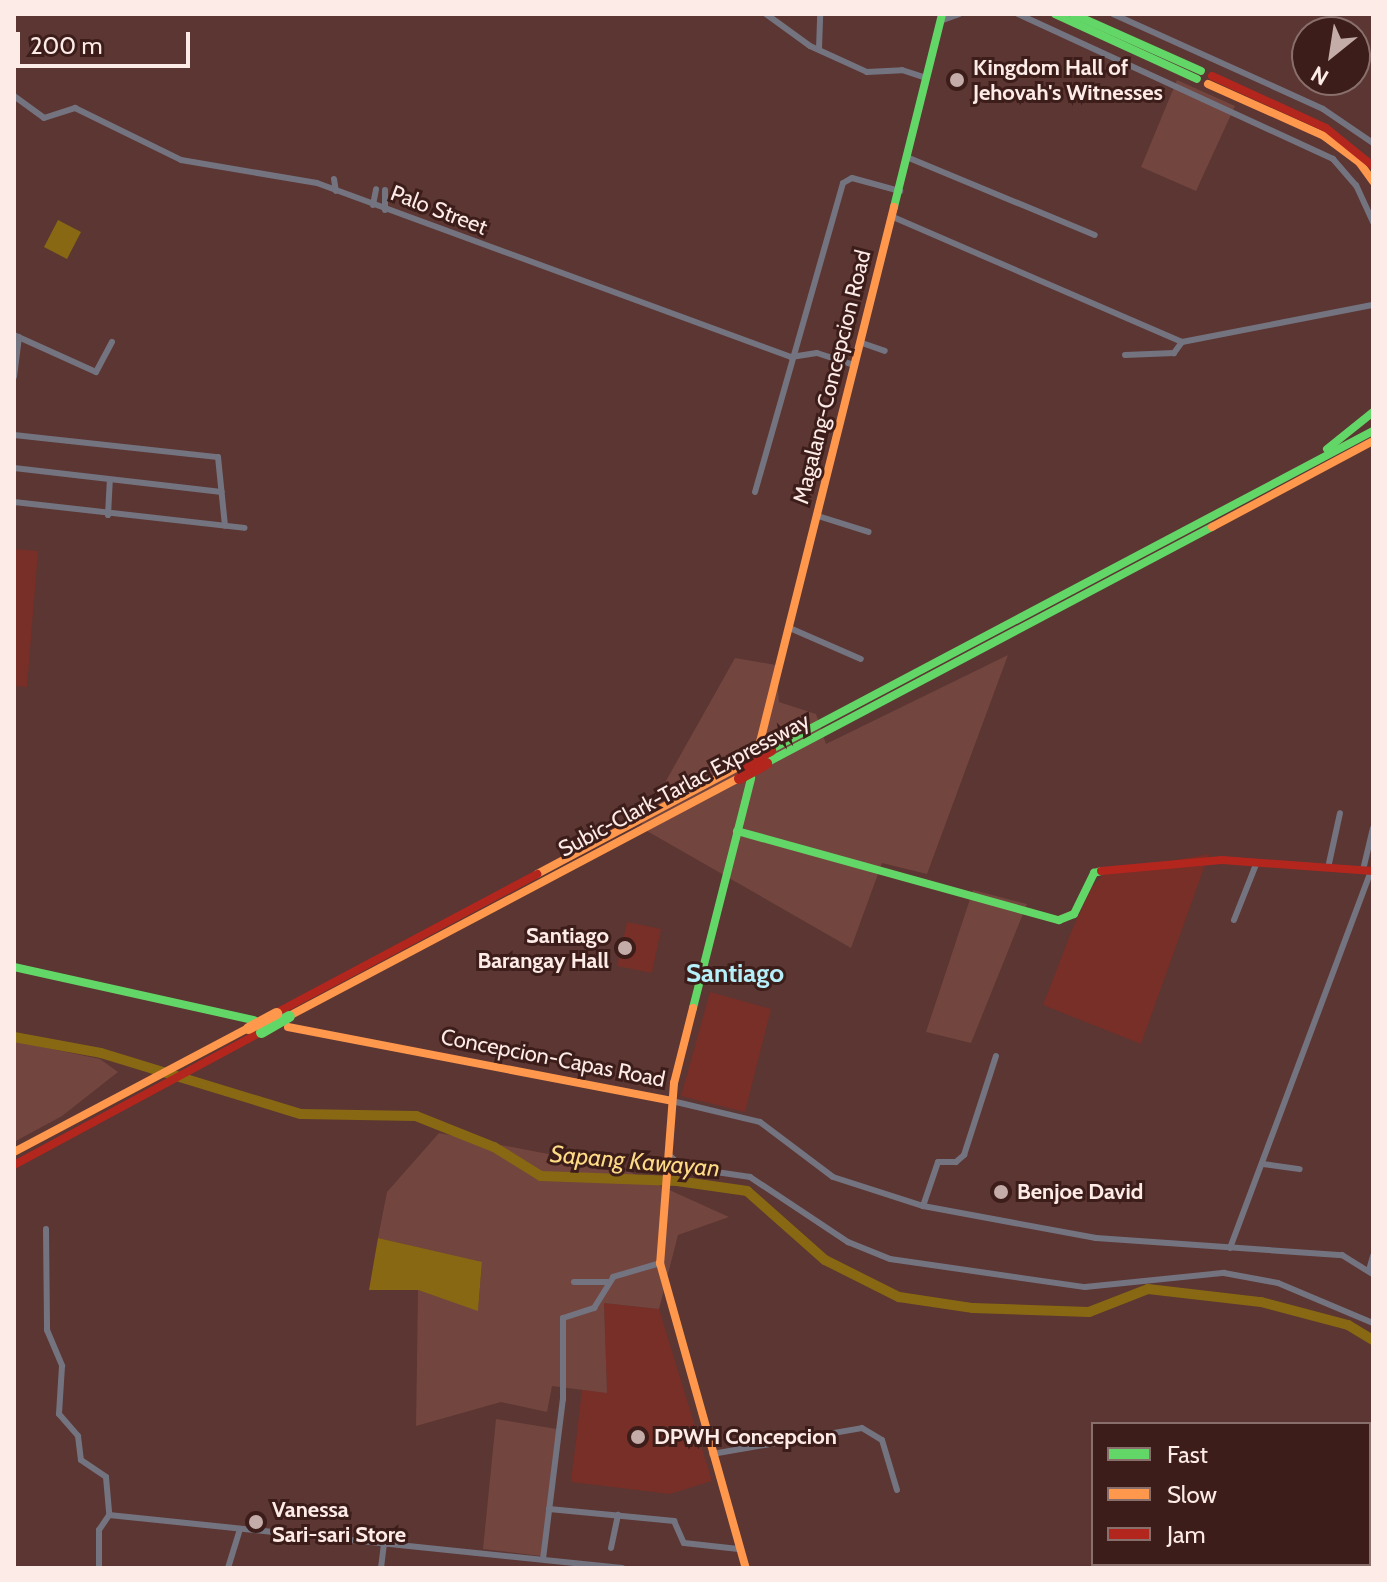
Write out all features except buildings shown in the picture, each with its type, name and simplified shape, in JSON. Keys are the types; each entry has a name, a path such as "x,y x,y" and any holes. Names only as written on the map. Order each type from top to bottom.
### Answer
{"main road":[{"path":"1055,14 1326,128 1350,142 1373,166"},
{"path":"1073,14 1324,136 1359,162 1373,181"},
{"name":"Magalang-Concepcion Road","path":"764,750 818,516 909,158 941,17"},
{"path":"1295,473 1373,412"},
{"name":"Subic-Clark-Tarlac Expressway","path":"14,1165 251,1024 742,765 764,750 1373,431"},
{"name":"Subic-Clark-Tarlac Expressway","path":"14,1152 261,1032 288,1022 745,778 766,763 1373,441"},
{"path":"672,1101 737,831 745,778"},
{"path":"737,831 1066,920 1099,871 1203,861 1369,871"},
{"path":"14,967 251,1024"},
{"name":"Concepcion-Capas Road","path":"288,1022 672,1101 660,1263 746,1568"}],"street":[{"path":"766,14 819,49 876,75 902,70 927,78"},
{"path":"941,17 959,14"},
{"path":"1018,14 1322,152 1349,176 1373,222"},
{"path":"1113,14 1323,109 1373,143"},
{"path":"819,49 820,16"},
{"name":"Palo Street","path":"14,96 44,118 75,108 181,160 336,191 791,357 817,353 857,366"},
{"path":"909,158 1095,235"},
{"path":"334,179 336,191"},
{"path":"755,492 791,357 845,180 900,191"},
{"path":"373,205 376,189"},
{"path":"385,190 385,210"},
{"path":"393,213 399,204"},
{"path":"893,217 1182,342 1373,305"},
{"path":"14,377 17,336 96,372 112,342"},
{"path":"1125,355 1174,353 1182,342"},
{"path":"862,343 885,351"},
{"path":"14,435 218,457 225,526"},
{"path":"14,468 222,492"},
{"path":"108,515 110,480"},
{"path":"14,502 108,515 245,528"},
{"path":"818,516 869,532"},
{"path":"792,629 861,659"},
{"path":"1328,868 1340,813"},
{"path":"1230,1248 1369,871 1373,828"},
{"path":"1234,920 1257,862"},
{"path":"923,1206 938,1162 956,1162 964,1155 996,1056"},
{"path":"672,1101 760,1122 833,1177 923,1206 1096,1238 1342,1255 1371,1272 1373,1256"},
{"path":"668,1158 682,1167 750,1177 848,1242 890,1259 1085,1287 1224,1273 1278,1283 1373,1323"},
{"path":"1263,1164 1300,1169"},
{"path":"46,1229 47,1330 62,1366 59,1414 78,1436 81,1460 106,1477 109,1515 99,1530 99,1568"},
{"path":"543,1559 563,1399 562,1323 566,1316 594,1308 608,1282 620,1273 660,1263"},
{"path":"574,1282 608,1282"},
{"path":"712,1454 862,1428 882,1440 897,1490"},
{"path":"549,1509 674,1521"},
{"path":"672,1509 684,1543 739,1549"},
{"path":"109,1515 622,1568"},
{"path":"611,1548 618,1515"},
{"path":"228,1568 240,1529"},
{"path":"381,1568 384,1543"},
{"path":"515,1568 516,1557"}],"shaded area":[{"path":"1177,80 1235,106 1196,191 1141,167"},
{"path":"58,220 81,232 67,259 44,247"},
{"path":"14,549 38,551 27,687 14,686"},
{"path":"1008,655 927,874 882,863 851,948 640,827 735,658 776,665 779,702 816,714 826,744"},
{"path":"1209,854 1141,1044 1043,1005 1092,887 1105,873"},
{"path":"973,890 1027,904 971,1043 926,1032"},
{"path":"627,922 661,929 652,973 617,966"},
{"path":"710,992 771,1009 745,1112 681,1096"},
{"path":"14,1041 100,1059 118,1072 62,1116 14,1142"},
{"path":"439,1133 621,1168 729,1217 678,1235 659,1309 604,1303 607,1393 552,1386 547,1412 501,1402 416,1426 418,1290 478,1310 482,1263 378,1238 387,1192"},
{"path":"378,1238 482,1262 478,1311 418,1290 369,1290"},
{"name":"DPWH Concepcion","path":"604,1303 659,1309 712,1481 670,1494 571,1482 582,1390 607,1392"},
{"path":"496,1419 557,1429 541,1556 483,1549"}],"waterway":[{"name":"Sapang Kawayan","path":"14,1037 101,1053 301,1114 416,1116 494,1147 541,1176 677,1181 747,1191 825,1260 899,1297 973,1308 1089,1312 1148,1289 1261,1302 1348,1325 1373,1340"}],"traffic: fast":[{"path":"894,207 942,14"},
{"path":"1055,14 1197,79"},
{"path":"1073,14 1201,71"},
{"path":"1327,449 1373,412"},
{"path":"770,750 1373,431"},
{"path":"766,763 1212,527"},
{"path":"693,1008 751,778"},
{"path":"737,831 1059,920 1074,914 1094,873 1101,871"},
{"path":"14,967 254,1020"},
{"path":"261,1032 289,1016"}],"traffic: slow":[{"path":"1208,84 1324,136 1359,162 1373,181"},
{"path":"758,750 894,207"},
{"path":"1212,527 1373,441"},
{"path":"537,874 742,765"},
{"path":"289,1016 739,778"},
{"path":"693,1008 674,1083 660,1263 746,1568"},
{"path":"248,1028 276,1013"},
{"path":"288,1027 672,1101"},
{"path":"14,1152 248,1028"}],"traffic: jam":[{"path":"1212,76 1326,128 1373,166"},
{"path":"742,765 770,750"},
{"path":"739,778 766,763"},
{"path":"1101,871 1222,860 1373,871"},
{"path":"276,1013 537,874"},
{"path":"14,1165 261,1032"}],"place":[{"name":"Kingdom Hall of Jehovah's Witnesses","path":"957,80"},
{"name":"Santiago Barangay Hall","path":"625,948"},
{"name":"Benjoe David","path":"1001,1192"},
{"name":"DPWH Concepcion","path":"638,1437"},
{"name":"Vanessa Sari-sari Store","path":"256,1522"}],"district":[{"name":"Santiago","path":"735,974"}]}
